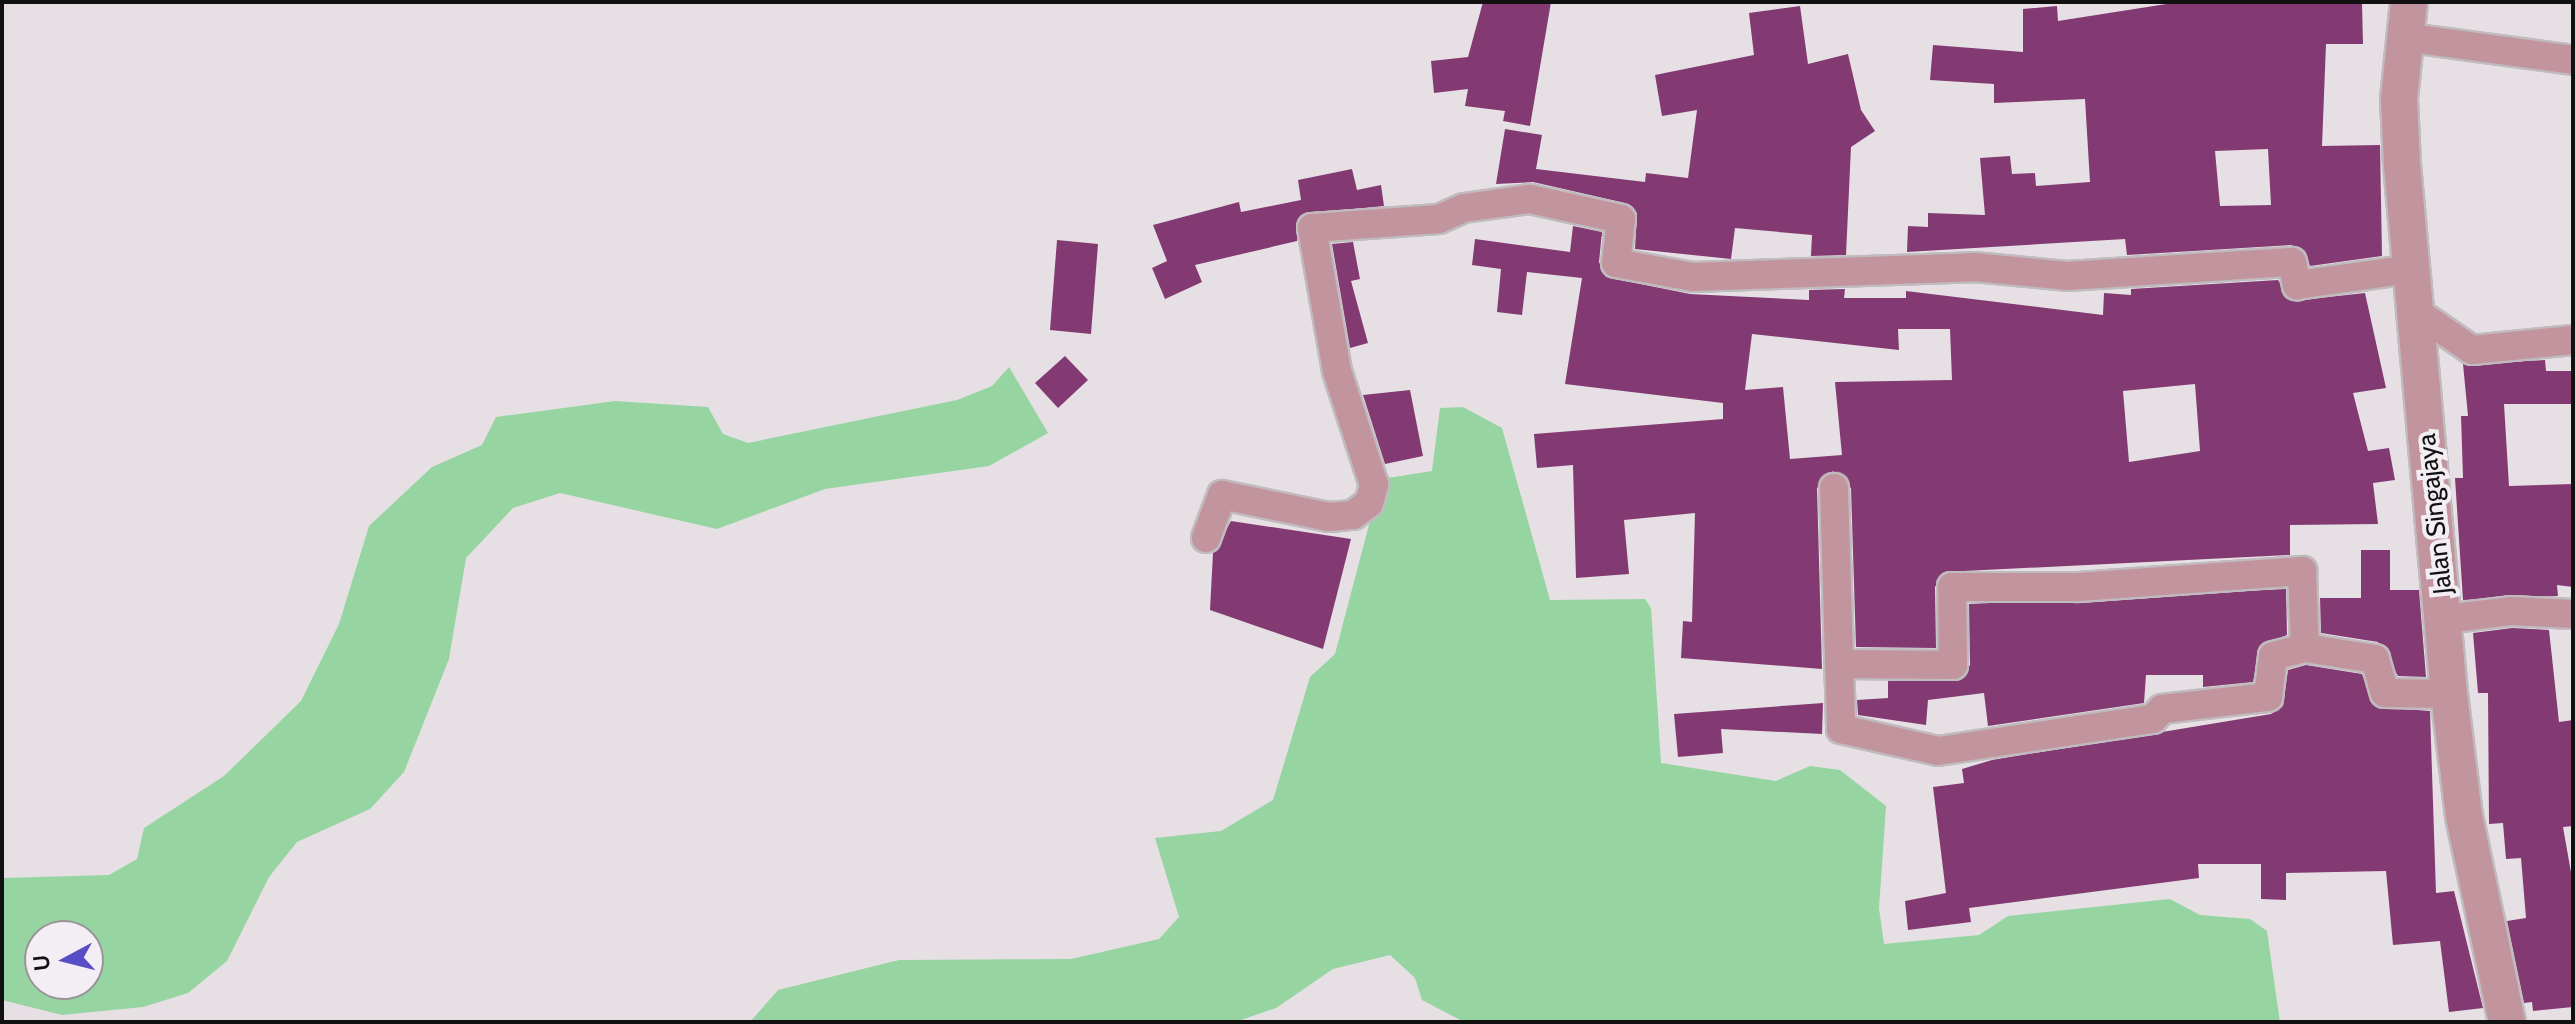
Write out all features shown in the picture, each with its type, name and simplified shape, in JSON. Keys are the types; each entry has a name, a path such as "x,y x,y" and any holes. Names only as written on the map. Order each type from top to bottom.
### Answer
{"street":[{"name":"Jalan Singajaya","path":"2409,2 2399,99 2449,694 2464,816 2507,1022"},
{"path":"2403,37 2573,60"},
{"path":"1206,538 1222,495 1329,517 1353,515 1369,503 1374,485 1337,371 1312,228 1439,219 1464,208 1530,199 1621,219 1616,263 1693,277 1974,267 2067,276 2292,262 2297,285 2411,269"},
{"path":"2415,311 2472,350 2573,340"},
{"path":"1834,488 1841,729 1938,751 2268,697 2273,656 2305,648 2375,659 2385,693 2449,694"},
{"path":"1841,664 1953,665 1952,587 2079,587 2302,571 2305,648"},
{"path":"2445,619 2511,611 2573,614"}],"green space":[{"path":"1009,367 1048,433 989,466 825,489 717,529 560,493 513,508 466,558 449,659 404,772 370,809 297,842 269,877 227,961 188,993 143,1007 62,1015 2,1000 2,878 109,875 137,859 144,828 224,776 301,701 339,624 369,526 432,467 482,445 496,417 615,401 708,407 723,434 748,443 957,400 992,386"},
{"path":"1463,407 1502,428 1550,600 1645,599 1651,608 1661,763 1776,781 1810,766 1840,770 1886,806 1879,908 1884,944 1979,935 2008,916 2170,899 2200,915 2250,919 2267,931 2280,1022 1464,1022 1422,1000 1415,978 1390,955 1333,969 1276,1008 1235,1022 750,1022 778,990 899,960 1071,959 1159,939 1179,917 1155,838 1221,831 1273,800 1310,677 1335,654 1381,479 1432,471 1440,408"}],"building":[{"path":"1483,2 1551,2 1530,126 1503,121 1505,111 1465,106 1468,89 1434,93 1431,61 1468,57"},
{"path":"2179,2 2362,2 2363,44 2326,44 2322,146 2380,145 2382,256 2310,266 2305,251 2291,245 2127,255 2125,239 1907,252 1908,226 1928,227 1928,213 1985,215 1980,158 2010,156 2012,174 2035,173 2036,186 2090,182 2085,99 1994,103 1994,84 1930,80 1933,45 2023,52 2023,9 2057,6 2058,21","holes":["2268,149 2271,205 2220,206 2215,151"]},
{"path":"1800,6 1808,64 1848,54 1861,110 1875,131 1851,147 1846,255 1811,256 1812,235 1735,228 1731,259 1635,249 1637,213 1625,203 1533,182 1496,184 1505,129 1542,135 1536,169 1645,182 1646,173 1688,178 1697,110 1662,116 1655,75 1754,55 1749,13"},
{"path":"1352,169 1357,190 1381,185 1384,206 1303,214 1297,241 1195,265 1202,282 1165,299 1152,268 1167,261 1153,225 1239,202 1241,212 1301,200 1298,180"},
{"path":"1573,226 1602,232 1599,262 1606,277 1690,294 1809,300 1809,290 1845,289 1844,298 1906,298 1906,291 2103,315 2104,293 2131,295 2131,289 2278,280 2292,301 2365,293 2386,388 2353,393 2368,451 2389,448 2395,480 2373,483 2378,524 2290,525 2290,555 1944,572 1935,587 1936,648 1856,647 1851,488 1833,471 1817,488 1822,669 1681,658 1683,621 1692,622 1695,513 1624,520 1629,574 1576,578 1573,465 1537,468 1534,434 1723,419 1723,403 1565,384 1582,278 1527,272 1522,315 1497,312 1501,269 1472,265 1475,239 1570,252","holes":["1898,329 1950,329 1952,380 1835,382 1842,455 1790,459 1783,387 1745,390 1752,334 1899,350","2195,384 2200,451 2129,462 2123,391"]},
{"path":"1057,240 1098,244 1091,334 1050,330"},
{"path":"1353,242 1360,279 1351,281 1368,343 1350,348 1332,244"},
{"path":"1065,356 1088,380 1058,408 1035,383"},
{"path":"2545,360 2546,371 2573,371 2573,404 2504,404 2509,486 2573,484 2573,587 2557,585 2558,596 2463,600 2455,478 2463,478 2461,416 2468,416 2463,364"},
{"path":"1410,390 1423,456 1385,464 1363,395"},
{"path":"1231,521 1351,539 1323,649 1210,610 1213,553"},
{"path":"2361,550 2390,550 2390,590 2419,590 2426,677 2398,676 2378,642 2321,633 2320,598 2361,598"},
{"path":"2286,589 2287,635 2260,646 2253,682 2203,687 2203,675 2146,675 2144,703 1988,726 1984,693 1928,700 1926,725 1858,715 1857,700 1888,698 1888,681 1962,679 1970,665 1969,604"},
{"path":"2512,628 2549,630 2559,722 2573,720 2573,826 2563,827 2573,884 2573,1007 2533,1011 2532,1002 2524,1003 2507,921 2526,918 2521,858 2506,859 2503,823 2489,824 2488,693 2478,693 2473,633"},
{"path":"2306,665 2362,674 2376,707 2430,711 2436,893 2454,891 2483,1008 2449,1012 2440,941 2393,945 2386,871 2286,873 2286,900 2261,899 2261,864 2198,864 2199,878 1969,908 1971,922 1908,930 1905,901 1946,893 1933,787 1964,783 1962,769 1992,760 2271,714 2283,706 2288,670"},
{"path":"1823,703 1822,734 1721,729 1723,753 1678,757 1674,714"}]}
